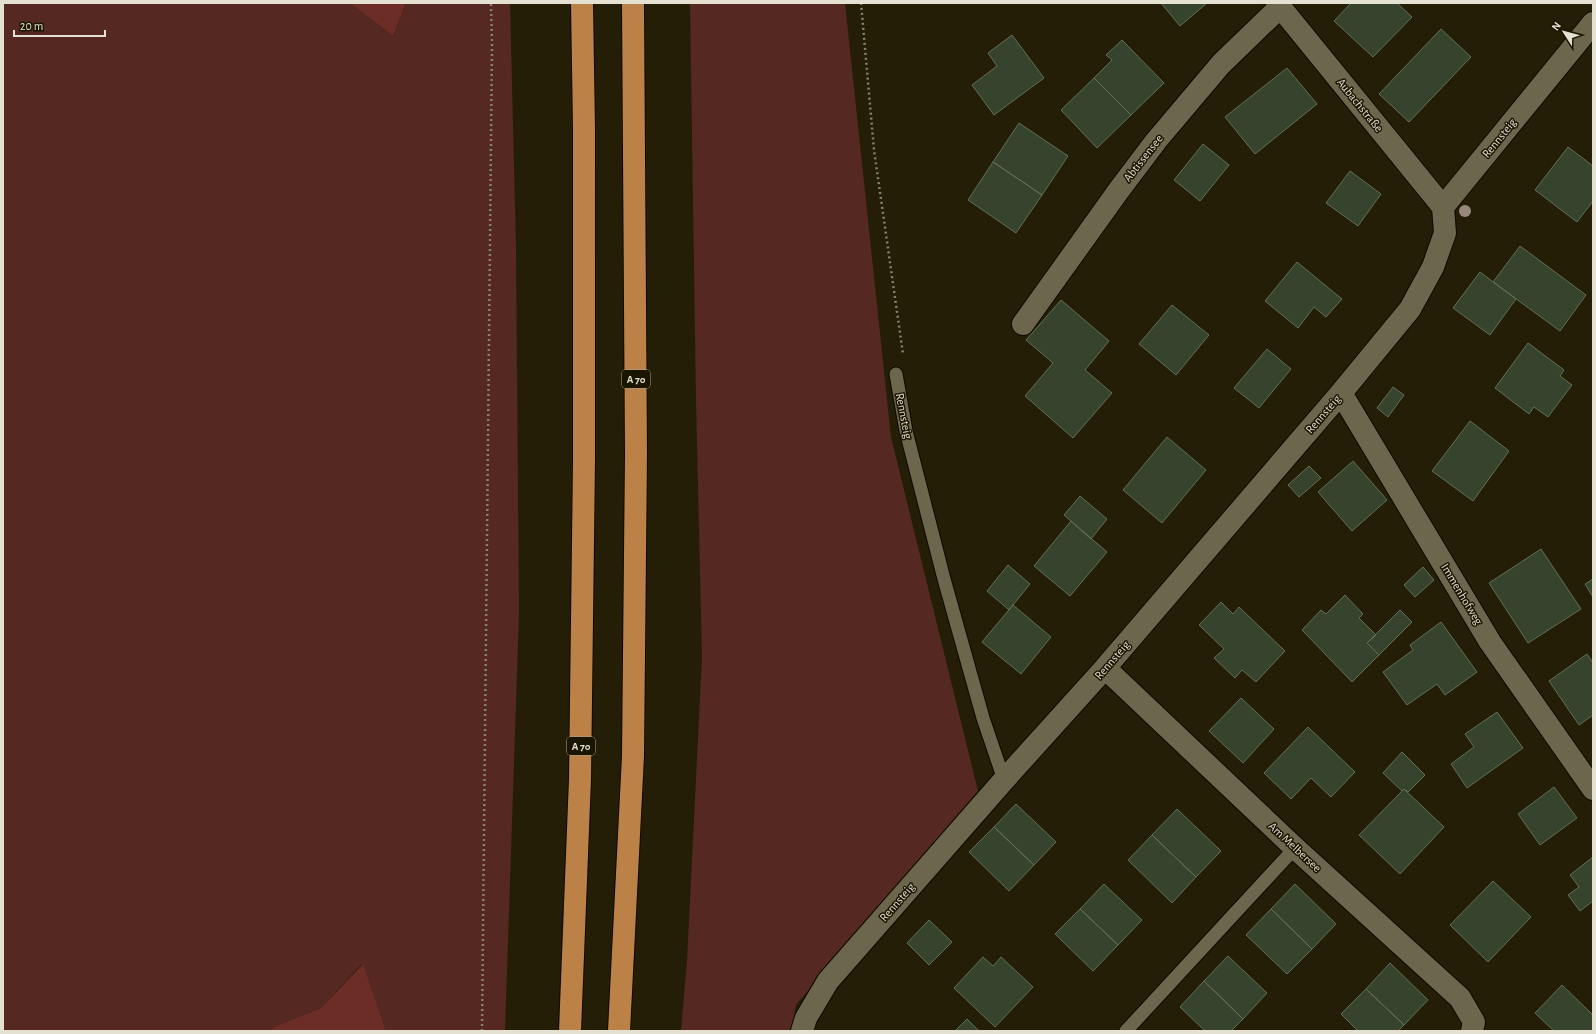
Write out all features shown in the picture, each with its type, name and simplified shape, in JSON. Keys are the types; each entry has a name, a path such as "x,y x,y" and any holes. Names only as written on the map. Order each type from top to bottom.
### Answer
{"highway":[{"name":"A 70","path":"570,1031 580,779 584,461 584,129 582,3"},
{"name":"A 70","path":"619,1031 633,756 636,454 633,3"}],"street":[{"name":"Aubachstraße","path":"1279,5 1443,207"},
{"name":"Abtissensee","path":"1023,324 1156,141 1221,64 1279,5"},
{"name":"Rennsteig","path":"802,1031 806,1018 828,982 1004,780 1105,668 1341,393 1410,309 1433,267 1445,233 1443,207 1593,23"},
{"name":"Immenhofweg","path":"1341,393 1490,642 1593,789"},
{"name":"Am Melbersee","path":"1105,668 1296,848 1460,998 1474,1022 1472,1031"}],"lane":[{"name":"Rennsteig","path":"896,374 906,431 942,572 983,718 1004,780"},
{"path":"1126,1031 1296,848"}],"path":[{"path":"482,1031 492,44 491,3"},
{"path":"861,3 874,150 905,369 896,374"}],"shaded area":[{"path":"3,3 350,3 393,36 406,3 510,3 516,247 519,613 505,1031 386,1031 362,964 321,1008 278,1025 269,1031 3,1031"},
{"path":"350,3 406,3 393,36"},
{"path":"690,3 845,3 891,437 978,791 796,1005 791,1031 681,1031 687,961 702,657 696,400"},
{"path":"363,964 386,1031 269,1031 278,1025 321,1008"}],"building":[{"path":"1161,3 1207,3 1180,26"},
{"path":"1351,3 1397,3 1412,17 1373,57 1334,21"},
{"path":"1441,29 1471,57 1409,122 1379,94"},
{"path":"1012,35 1044,78 994,115 972,85 997,66 988,53"},
{"path":"1122,40 1164,83 1131,115 1094,78 1112,60 1106,55"},
{"path":"1287,68 1317,104 1255,154 1225,117"},
{"path":"1094,78 1131,115 1097,148 1061,110"},
{"path":"1019,123 1068,156 1042,195 993,162"},
{"path":"1203,144 1229,165 1200,201 1174,180"},
{"path":"1568,147 1593,166 1593,201 1577,222 1535,190"},
{"path":"993,162 1042,195 1016,233 968,200"},
{"path":"1350,171 1381,194 1358,226 1326,203"},
{"path":"1520,246 1586,295 1560,331 1493,282"},
{"path":"1297,262 1342,299 1326,317 1314,307 1298,328 1265,301"},
{"path":"1480,272 1516,299 1490,335 1453,308"},
{"path":"1061,300 1109,341 1085,370 1112,393 1073,438 1025,396 1053,363 1026,340"},
{"path":"1172,305 1209,335 1176,375 1139,344"},
{"path":"1528,343 1564,370 1560,376 1572,385 1548,417 1534,407 1529,414 1495,388"},
{"path":"1267,349 1291,369 1259,408 1234,388"},
{"path":"1393,387 1404,395 1388,417 1377,408"},
{"path":"1470,421 1509,451 1473,501 1432,471"},
{"path":"1167,437 1206,470 1162,523 1123,490"},
{"path":"1353,461 1387,500 1352,531 1318,492"},
{"path":"1309,466 1321,478 1299,497 1288,485"},
{"path":"1080,496 1107,519 1091,539 1064,515"},
{"path":"1071,521 1107,552 1070,596 1034,566"},
{"path":"1541,549 1581,609 1528,643 1489,583"},
{"path":"1008,565 1030,584 1009,610 987,591"},
{"path":"1423,567 1434,580 1415,597 1404,585"},
{"path":"1593,579 1593,597 1585,584"},
{"path":"1345,595 1363,614 1359,618 1376,635 1367,643 1379,655 1352,682 1302,630 1321,610 1326,614"},
{"path":"1221,602 1233,614 1239,607 1285,651 1256,682 1242,670 1235,678 1214,658 1224,649 1199,625"},
{"path":"1013,605 1051,637 1021,674 982,642"},
{"path":"1400,610 1412,622 1379,655 1367,643"},
{"path":"1441,622 1477,672 1445,695 1437,684 1407,705 1383,672 1413,650 1410,645"},
{"path":"1587,654 1593,663 1593,715 1579,725 1549,681"},
{"path":"1241,698 1274,729 1243,763 1209,731"},
{"path":"1497,712 1523,748 1467,788 1451,764 1474,747 1465,734"},
{"path":"1308,727 1355,772 1331,797 1311,778 1291,799 1264,773"},
{"path":"1402,752 1425,775 1408,792 1404,789 1402,791 1383,773"},
{"path":"1554,787 1577,818 1540,845 1518,814"},
{"path":"1404,789 1444,827 1400,874 1359,835"},
{"path":"1016,804 1056,842 1034,865 994,827"},
{"path":"1177,809 1221,851 1196,877 1152,835"},
{"path":"994,827 1034,865 1009,891 969,852"},
{"path":"1152,835 1196,877 1172,903 1128,860"},
{"path":"1593,857 1593,901 1580,911 1568,895 1579,887 1570,875"},
{"path":"1493,881 1531,917 1488,962 1450,925"},
{"path":"1104,884 1142,920 1118,945 1080,909"},
{"path":"1295,884 1336,924 1312,949 1271,909"},
{"path":"1080,909 1118,945 1093,971 1055,934"},
{"path":"1271,909 1312,949 1287,974 1246,935"},
{"path":"929,920 952,942 929,965 907,943"},
{"path":"1228,956 1267,993 1243,1019 1204,981"},
{"path":"983,957 993,966 1001,957 1033,987 995,1027 954,988"},
{"path":"1390,963 1428,1000 1404,1025 1366,989"},
{"path":"1204,981 1243,1019 1231,1031 1205,1031 1180,1007"},
{"path":"1562,985 1593,1015 1593,1031 1554,1031 1535,1013"},
{"path":"1366,989 1404,1025 1398,1031 1358,1031 1341,1014"},
{"path":"967,1019 979,1031 955,1031"}]}
